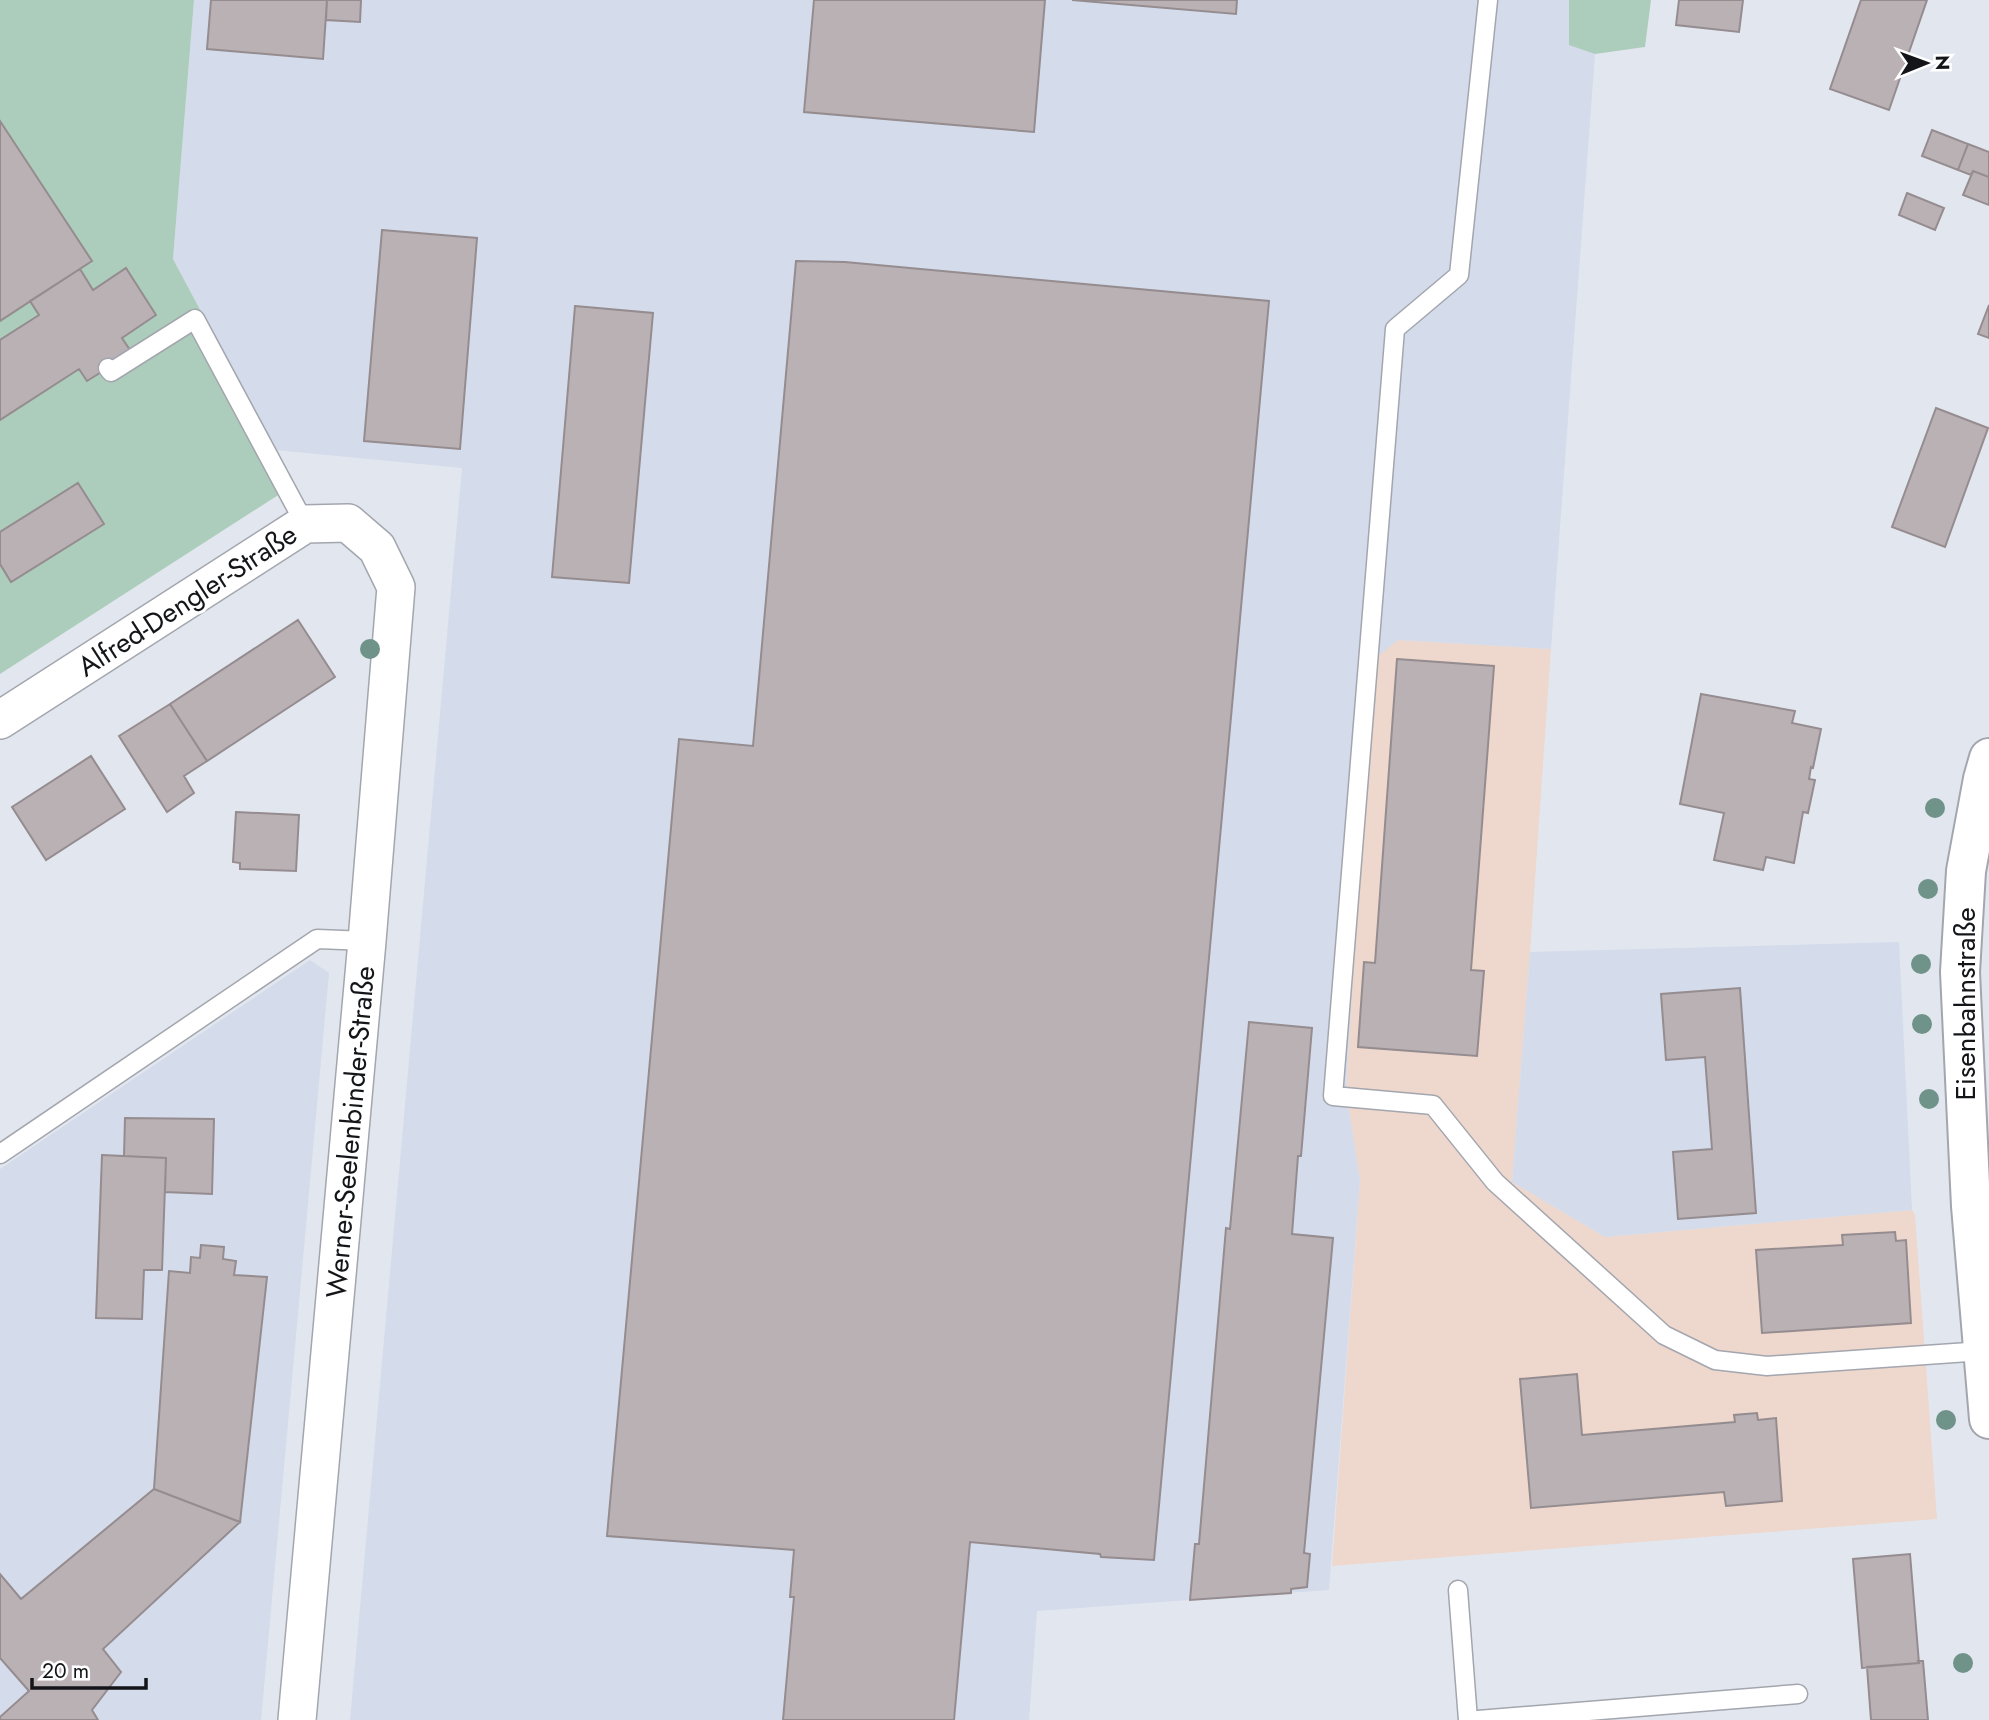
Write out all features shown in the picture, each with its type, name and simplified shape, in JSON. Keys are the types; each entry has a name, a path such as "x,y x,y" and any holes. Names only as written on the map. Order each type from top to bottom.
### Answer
{"main road":[{"name":"Eisenbahnstraße","path":"1989,758 1966,871 1960,972 1977,1081 1971,1206 1989,1419"}],"street":[{"name":"Alfred-Dengler-Straße","path":"0,720 305,524 348,523 377,548"},
{"name":"Werner-Seelenbinder-Straße","path":"297,1720 396,587 377,548"}],"lane":[{"path":"1488,0 1459,275 1395,329 1333,1096 1433,1105 1495,1182 1654,1326 1664,1335 1715,1360 1767,1366 1983,1351"},
{"path":"108,368 111,372 195,319 305,524"},
{"path":"0,1154 317,939 367,941"},
{"path":"1458,1590 1468,1720"},
{"path":"1478,1720 1798,1694"}],"shaded area":[{"path":"194,0 1569,0 1569,44 1595,54 1551,649 1398,640 1372,661 1346,1092 1360,1180 1329,1590 1037,1611 1029,1720 350,1720 462,468 275,450 173,259"},
{"path":"1398,640 1551,649 1512,1182 1605,1237 1912,1210 1915,1215 1937,1519 1332,1566 1360,1180 1346,1092 1372,660"},
{"path":"1899,942 1912,1210 1605,1237 1512,1182 1530,952"},
{"path":"310,960 329,973 261,1720 0,1720 0,1169"}],"green space":[{"path":"0,0 194,0 173,259 275,450 283,492 0,674"},
{"path":"1569,0 1651,0 1645,47 1595,54 1569,45"}],"building":[{"path":"211,0 327,0 323,59 207,49"},
{"path":"327,0 361,0 360,22 326,20"},
{"path":"814,0 1045,0 1034,132 804,112"},
{"path":"1072,0 1237,0 1236,14"},
{"path":"1679,0 1743,0 1739,32 1676,25"},
{"path":"1861,0 1927,0 1889,110 1830,89"},
{"path":"0,121 92,261 0,321"},
{"path":"1932,130 1968,144 1958,170 1922,156"},
{"path":"1968,144 1989,152 1989,177 1973,171 1971,175 1958,170"},
{"path":"1973,171 1989,177 1989,205 1963,195"},
{"path":"1907,193 1944,208 1935,230 1899,215"},
{"path":"382,230 477,238 460,449 364,441"},
{"path":"796,261 845,262 1269,301 1154,1560 1101,1557 1100,1554 970,1542 954,1720 783,1720 794,1597 790,1597 794,1550 607,1536 679,739 753,746"},
{"path":"126,268 156,315 122,338 132,353 87,381 79,369 0,420 0,340 39,315 30,301 80,269 93,290"},
{"path":"1989,305 1989,338 1978,334"},
{"path":"575,306 653,313 629,583 552,577"},
{"path":"1936,408 1988,428 1945,547 1892,527"},
{"path":"78,483 104,524 11,582 0,564 0,532"},
{"path":"298,620 335,677 207,761 170,704"},
{"path":"1397,659 1494,666 1471,970 1484,971 1477,1056 1358,1047 1364,962 1375,963"},
{"path":"1701,694 1795,711 1792,723 1821,729 1809,779 1815,780 1808,813 1803,812 1794,863 1766,857 1763,870 1714,860 1724,813 1680,804"},
{"path":"170,704 207,761 184,776 194,793 167,812 119,736"},
{"path":"91,756 125,809 46,860 12,807"},
{"path":"236,812 299,815 296,871 240,869 240,863 233,862"},
{"path":"1740,988 1756,1213 1678,1219 1673,1152 1712,1149 1705,1057 1666,1060 1661,994"},
{"path":"1249,1022 1312,1028 1292,1234 1333,1238 1304,1553 1310,1554 1307,1587 1291,1589 1291,1593 1190,1600 1195,1544 1199,1544 1226,1228 1230,1229"},
{"path":"125,1118 214,1119 212,1194 165,1192 166,1158 124,1156"},
{"path":"102,1155 166,1158 162,1270 144,1270 142,1319 96,1318"},
{"path":"1895,1232 1896,1241 1906,1240 1911,1323 1762,1333 1756,1250 1843,1245 1842,1235"},
{"path":"201,1245 224,1247 223,1259 236,1261 234,1275 267,1277 240,1522 154,1489 169,1271 190,1273 191,1257 200,1258"},
{"path":"1577,1374 1582,1435 1735,1422 1734,1415 1757,1413 1758,1420 1776,1418 1782,1501 1726,1506 1724,1492 1531,1508 1520,1379"},
{"path":"154,1489 240,1522 103,1649 121,1672 92,1710 98,1720 0,1720 0,1717 29,1691 0,1658 0,1574 21,1599"},
{"path":"1910,1554 1919,1663 1862,1668 1853,1559"},
{"path":"1918,1661 1923,1661 1928,1720 1871,1720 1867,1667 1919,1663"}]}
